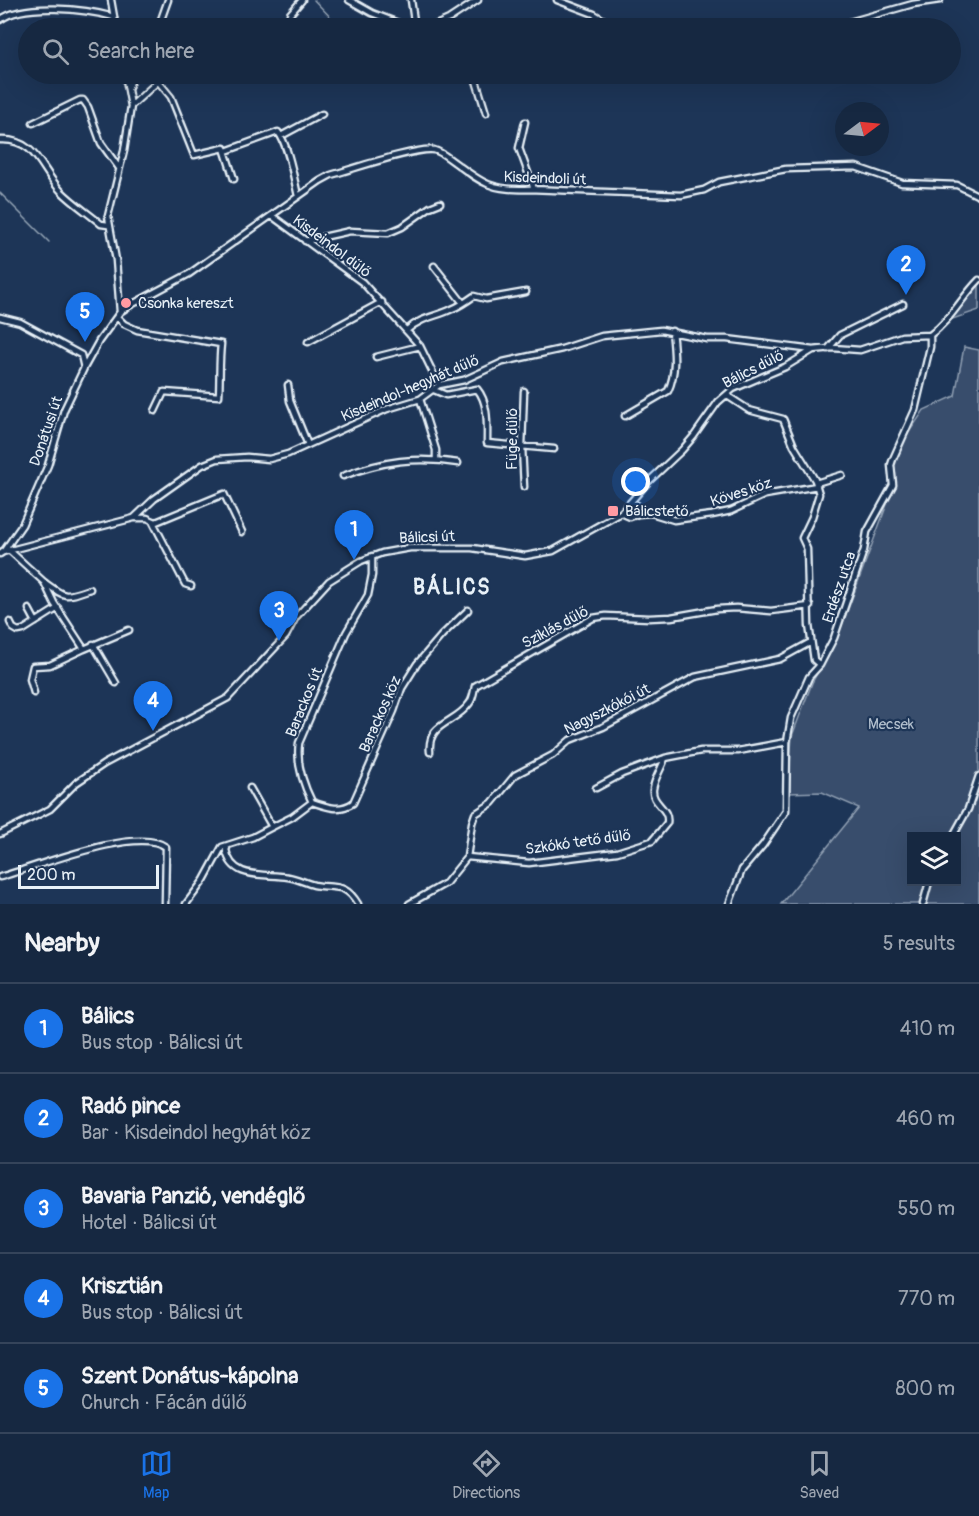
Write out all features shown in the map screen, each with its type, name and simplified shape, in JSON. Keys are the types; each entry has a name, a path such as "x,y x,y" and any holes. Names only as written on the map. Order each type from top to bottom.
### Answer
{"street":[{"path":"33,0 33,8"},
{"path":"0,20 9,13 33,8 101,13 114,17 111,0"},
{"path":"162,18 168,0"},
{"path":"290,14 302,0"},
{"path":"349,0 386,18"},
{"path":"411,0 412,18"},
{"path":"451,18 478,0"},
{"path":"557,0 601,18"},
{"path":"863,18 913,4 940,0"},
{"path":"126,84 131,106 124,151 109,206 108,225 116,260 119,315 124,324 137,330 221,344 218,367 219,396 164,392 155,411"},
{"path":"127,92 130,84"},
{"path":"131,106 153,84"},
{"path":"160,84 171,97 194,155 222,148 226,151 234,179"},
{"path":"477,84 486,113"},
{"path":"33,123 83,100 88,107 101,143 119,168"},
{"path":"281,136 322,114"},
{"path":"525,122 519,148 534,189"},
{"path":"226,151 278,132 291,164 298,196"},
{"path":"0,140 16,141 28,149 38,158 61,191 101,224 108,225"},
{"name":"Kisdeindoli út","path":"119,315 129,306 189,274 331,175 420,151 437,151 493,188 511,190 681,195 704,190 719,182 786,169 856,167 902,183 957,185 979,196"},
{"path":"305,241 350,231 388,233 440,203"},
{"name":"Kisdeindol dűlő","path":"272,216 347,269 382,302 420,346 438,385"},
{"path":"434,266 463,303"},
{"path":"930,335 952,315 963,297 979,280"},
{"path":"407,330 414,323 450,311 474,296 486,299 526,292"},
{"path":"308,342 382,302"},
{"path":"828,349 840,335 903,304"},
{"name":"Donátusi út","path":"4,552 22,525 48,465 64,410 84,368 99,341 119,315"},
{"path":"0,317 20,322 81,355 84,368"},
{"path":"625,416 668,391 675,353 672,331"},
{"name":"Kisdeindol-hegyhát dűlő","path":"4,552 134,518 154,499 202,465 217,459 232,457 269,459 288,454 387,409 420,399 438,385 464,380 503,362 562,349 602,336 672,331 707,339 727,339 813,350"},
{"name":"Bálics dűlő","path":"630,503 682,450 718,402 741,384 785,367 813,350 860,350 902,336 930,335"},
{"name":"Erdész utca","path":"729,904 742,870 763,845 786,811 787,742 791,718 809,677 820,664 834,638 864,550 867,532 893,484 892,459 915,410 930,347 930,335"},
{"path":"376,357 420,346"},
{"path":"81,355 85,351 92,356"},
{"path":"288,385 290,401 308,445"},
{"path":"434,390 446,395 477,389 482,395 486,412 487,443 554,449"},
{"name":"Füge dűlő","path":"524,487 522,447 525,391"},
{"path":"726,395 749,410 783,419 794,446 816,484 819,494 818,501 802,538 807,554 811,642 814,660 820,664"},
{"path":"420,399 436,450 436,459"},
{"path":"343,476 369,466 395,460 436,459 458,463"},
{"name":"Köves köz","path":"638,514 651,513 674,520 712,515 731,511 765,495 816,484 843,475"},
{"path":"153,522 225,494 242,532"},
{"path":"621,513 631,517 638,514 637,505 630,503"},
{"name":"Bálicsi út","path":"0,834 50,809 75,783 104,764 228,698 286,636 296,617 328,581 372,556 410,548 472,548 516,555 535,555 566,544 621,513 630,503"},
{"path":"134,518 147,518 153,522 184,584 190,586"},
{"path":"4,552 61,595 66,596 90,589"},
{"name":"Barackos út","path":"312,802 304,786 297,758 299,743 346,633 368,596 372,575 372,556"},
{"path":"44,582 84,649"},
{"name":"Sziklás dűlő","path":"430,752 429,741 432,733 470,704 475,686 593,618 606,616 671,617 717,609 771,611 810,606"},
{"path":"10,622 18,631 58,608"},
{"path":"28,609 36,622"},
{"name":"Barackos köz","path":"312,802 331,808 348,807 353,803 402,688 417,664 435,642 468,610"},
{"path":"34,693 30,679 33,666 50,665 129,630"},
{"name":"Nagyszkókói út","path":"467,857 475,814 492,803 515,775 553,755 570,740 603,726 695,677 780,659 811,642"},
{"path":"93,644 116,683"},
{"path":"596,788 622,774 665,758 701,751 738,751 787,742"},
{"name":"Szkókó tető dűlő","path":"467,857 529,863 617,852 652,841 665,827 668,817 655,799 652,789 665,758"},
{"path":"956,832 968,809 979,776"},
{"path":"250,788 272,827"},
{"path":"186,904 204,880 222,847 292,817 312,802"},
{"path":"0,878 122,841 156,841 166,847 165,904"},
{"path":"228,845 226,850 228,860 246,873 285,876 315,885 333,886 350,892 358,904"},
{"path":"409,904 446,883 467,857"},
{"path":"923,904 928,886"}],"green space":[{"path":"979,284 979,310 947,321"},
{"name":"Mecsek","path":"964,347 979,350 979,904 781,904 859,808 822,792 788,793 792,736 812,683 841,628 893,488 895,453 924,410 955,396"}],"waterway":[{"path":"314,0 331,18"},
{"path":"443,18 450,15"},
{"path":"0,193 49,242"}],"place":[{"name":"Radó pince","path":"906,295"},
{"name":"Csonka kereszt","path":"126,303"},
{"name":"Szent Donátus-kápolna","path":"85,342"},
{"name":"Bálicstető","path":"613,511"},
{"name":"Bálics","path":"354,560"},
{"name":"Bavaria Panzió, vendéglő","path":"279,641"},
{"name":"Krisztián","path":"153,731"}],"district":[{"name":"BÁLICS","path":"452,587"}]}
